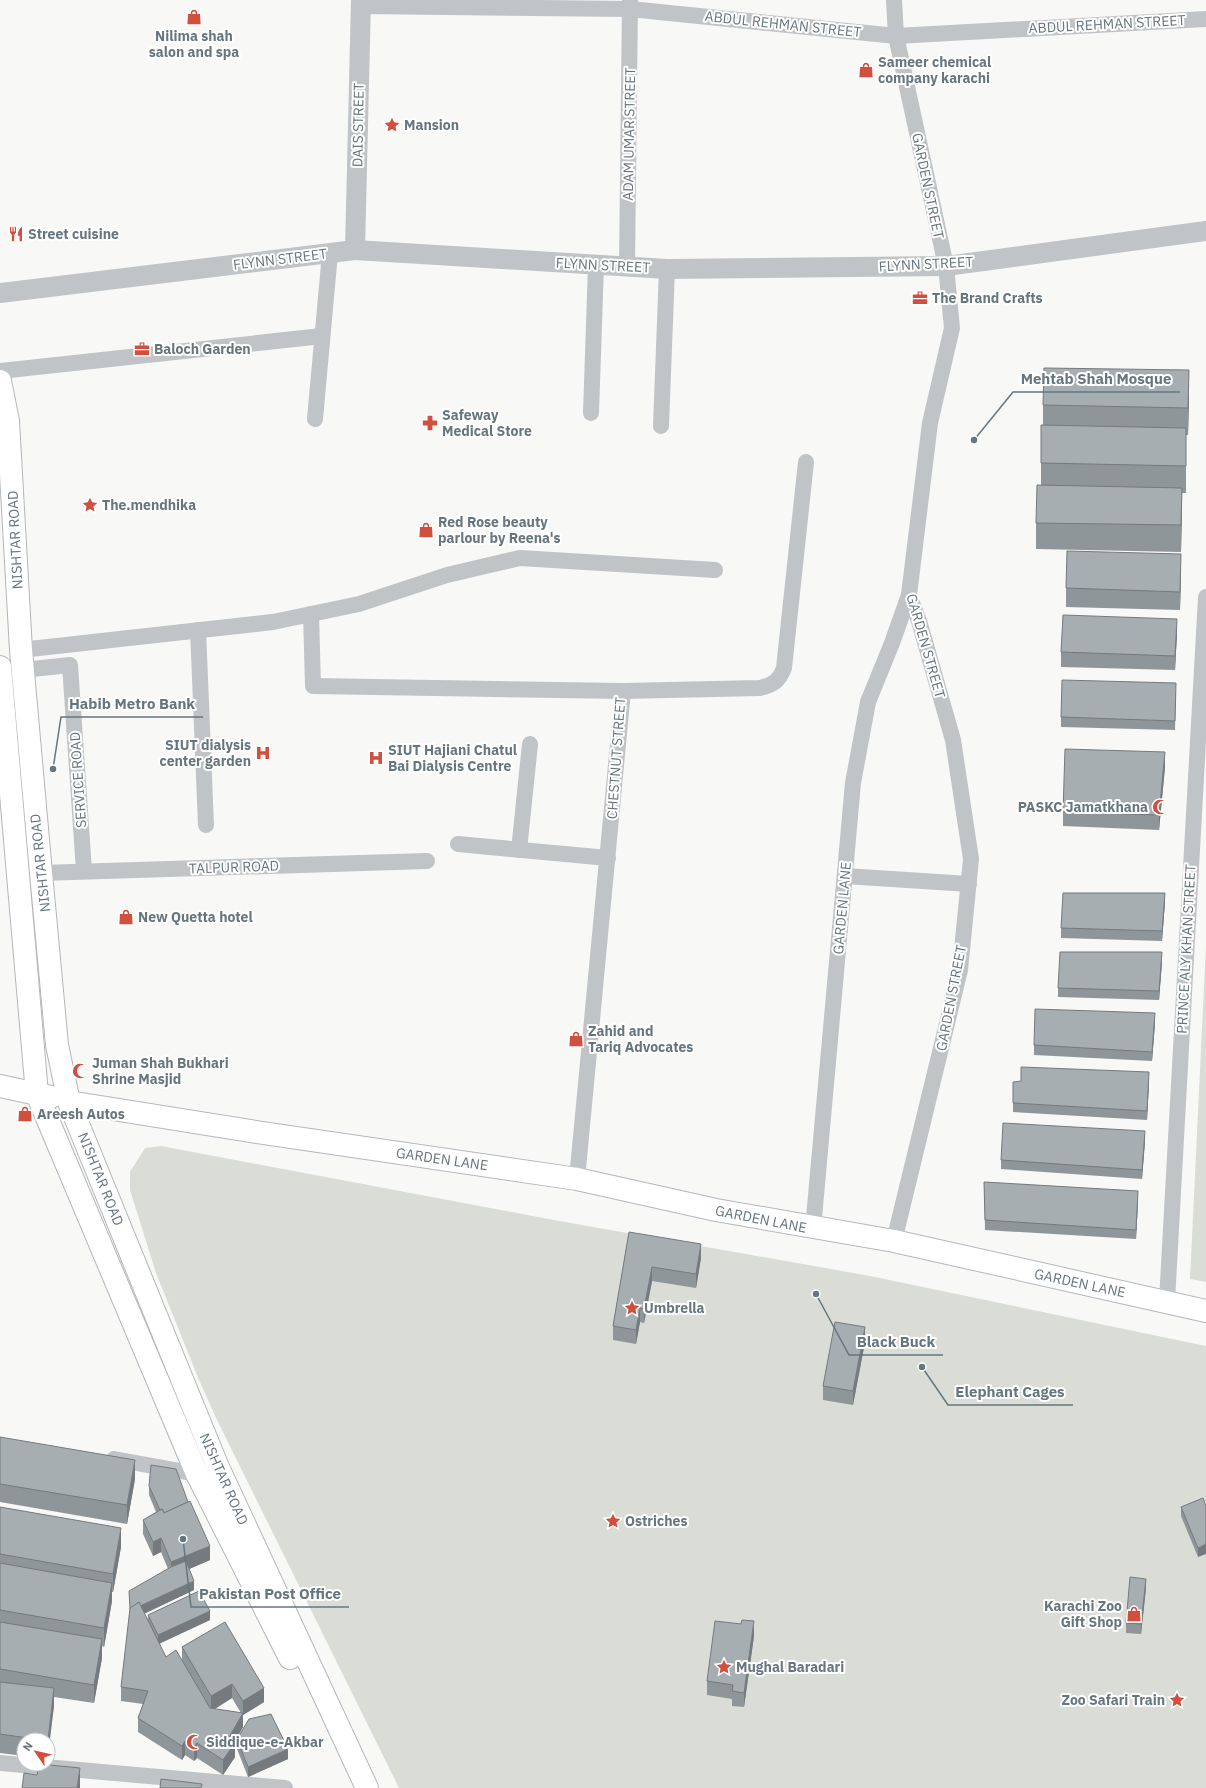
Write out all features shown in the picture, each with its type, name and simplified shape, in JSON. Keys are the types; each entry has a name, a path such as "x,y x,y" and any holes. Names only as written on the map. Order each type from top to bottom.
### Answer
{"main road":[{"name":"NISHTAR ROAD","path":"0,383 8,421 22,660 57,1045 69,1102 217,1465 367,1788"},
{"name":"NISHTAR ROAD","path":"0,667 38,1094 197,1474 355,1788"},
{"name":"GARDEN LANE","path":"0,1086 69,1102 263,1133 577,1179 716,1210 813,1229 894,1241 1167,1301 1206,1311"}],"street":[{"name":"GARDEN STREET","path":"894,0 896,36 946,266 952,328 930,423 909,595 919,622 953,740 971,859 960,970 894,1241"},
{"name":"ABDUL REHMAN STREET","path":"361,3 630,5 896,36 1206,18"},
{"name":"DAIS STREET","path":"355,250 361,3"},
{"name":"ADAM UMAR STREET","path":"627,267 630,5"},
{"name":"FLYNN STREET","path":"0,293 355,250 667,269 946,266 1206,231"},
{"path":"315,419 330,253"},
{"path":"591,413 596,265"},
{"path":"661,426 667,269"},
{"path":"0,383 322,336"},
{"path":"623,691 760,688 773,685 781,678 784,668 806,462"},
{"path":"22,660 198,630 273,622 359,604 447,575 520,558 715,570"},
{"name":"GARDEN LANE","path":"813,1229 853,783 868,702 892,643 909,595"},
{"name":"PRINCE ALY KHAN STREET","path":"1167,1301 1206,597"},
{"name":"CHESTNUT STREET","path":"312,614 314,686 623,691 577,1179"},
{"path":"198,630 206,825"},
{"name":"SERVICE ROAD","path":"22,660 70,665 84,872"},
{"path":"519,850 530,744"},
{"path":"458,844 608,858"},
{"name":"TALPUR ROAD","path":"41,873 427,861"},
{"path":"845,876 969,884"},
{"path":"99,1457 197,1474 217,1465"},
{"path":"0,1763 285,1788"}],"shaded area":[{"path":"1206,945 1206,1282 1190,1279"},
{"path":"161,1146 554,1220 870,1276 1206,1346 1206,1788 399,1788 217,1420 199,1380 156,1273 130,1190 130,1172 145,1148"}],"building":[{"path":"1044,368 1189,370 1188,408 1043,405"},
{"path":"1041,425 1186,428 1186,466 1041,463"},
{"path":"1037,485 1182,488 1181,525 1036,523"},
{"path":"1067,551 1181,554 1180,592 1066,588"},
{"path":"1063,615 1177,619 1175,656 1061,652"},
{"path":"1062,680 1176,683 1175,721 1061,717"},
{"path":"1065,749 1165,752 1159,815 1063,812"},
{"path":"1063,893 1165,893 1162,931 1061,928"},
{"path":"1060,952 1162,952 1159,991 1058,988"},
{"path":"1035,1009 1155,1013 1152,1052 1034,1045"},
{"path":"1021,1067 1149,1072 1147,1111 1013,1103 1013,1082 1021,1081"},
{"path":"1003,1123 1145,1131 1142,1170 1001,1160"},
{"path":"984,1182 1138,1191 1136,1230 985,1220"},
{"path":"629,1232 701,1244 696,1274 652,1267 644,1309 640,1308 636,1330 613,1326"},
{"path":"835,1322 865,1327 853,1391 823,1386"},
{"path":"0,1437 135,1460 127,1505 0,1484"},
{"path":"151,1465 176,1469 188,1502 164,1513 162,1509 160,1510 149,1486"},
{"path":"1203,1498 1206,1506 1206,1544 1198,1548 1181,1507"},
{"path":"190,1501 210,1546 171,1562 161,1538 153,1542 143,1520 162,1509 164,1513"},
{"path":"0,1507 121,1528 113,1574 0,1554"},
{"path":"186,1561 194,1581 140,1606 139,1602 130,1609 129,1591 171,1567"},
{"path":"0,1563 112,1583 104,1628 0,1610"},
{"path":"1130,1577 1146,1579 1141,1624 1126,1623"},
{"path":"199,1591 210,1611 158,1635 148,1615"},
{"path":"139,1602 166,1657 176,1650 210,1708 243,1713 228,1739 235,1743 223,1760 197,1743 194,1747 185,1741 182,1746 138,1718 148,1691 121,1687 130,1608"},
{"path":"742,1620 754,1621 744,1693 732,1691 733,1685 707,1681 715,1621 741,1624"},
{"path":"0,1622 102,1639 94,1685 0,1669"},
{"path":"225,1622 264,1688 243,1701 232,1684 211,1696 182,1647"},
{"path":"0,1682 54,1688 49,1732 16,1732 16,1736 0,1734"},
{"path":"271,1714 288,1749 248,1767 237,1739 249,1719"},
{"path":"56,1766 80,1768 77,1788 22,1788 24,1773 37,1775 38,1772 56,1772"},
{"path":"161,1779 202,1784 201,1788 160,1788"}],"place":[{"name":"Nilima shah salon and spa","path":"194,17"},
{"name":"Sameer chemical company karachi","path":"866,70"},
{"name":"Mansion","path":"392,125"},
{"name":"Street cuisine","path":"16,234"},
{"name":"The Brand Crafts","path":"920,298"},
{"name":"Baloch Garden","path":"142,349"},
{"name":"Safeway Medical Store","path":"430,423"},
{"name":"Mehtab Shah Mosque","path":"974,440"},
{"name":"The.mendhika","path":"90,505"},
{"name":"Red Rose beauty parlour by Reena's","path":"426,530"},
{"name":"SIUT dialysis center garden","path":"263,753"},
{"name":"SIUT Hajiani Chatul Bai Dialysis Centre","path":"376,758"},
{"name":"Habib Metro Bank","path":"53,769"},
{"name":"PASKC Jamatkhana","path":"1160,807"},
{"name":"New Quetta hotel","path":"126,917"},
{"name":"Zahid and Tariq Advocates","path":"576,1039"},
{"name":"Juman Shah Bukhari Shrine Masjid","path":"80,1071"},
{"name":"Areesh Autos","path":"25,1114"},
{"name":"Black Buck","path":"816,1294"},
{"name":"Umbrella","path":"632,1308"},
{"name":"Elephant Cages","path":"922,1367"},
{"name":"Ostriches","path":"613,1521"},
{"name":"Pakistan Post Office","path":"183,1539"},
{"name":"Karachi Zoo Gift Shop","path":"1134,1614"},
{"name":"Mughal Baradari","path":"724,1667"},
{"name":"Zoo Safari Train","path":"1177,1700"},
{"name":"Siddique-e-Akbar","path":"194,1742"}]}
